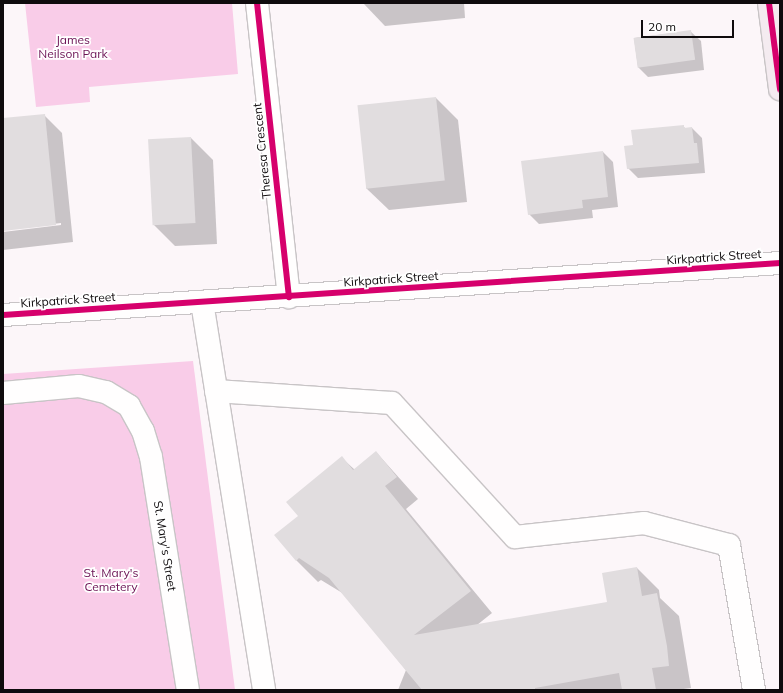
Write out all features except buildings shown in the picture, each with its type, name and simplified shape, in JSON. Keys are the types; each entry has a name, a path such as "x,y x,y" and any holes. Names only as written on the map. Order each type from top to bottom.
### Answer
{"main road":[{"path":"769,3 780,89"}],"street":[{"name":"Theresa Crescent","path":"257,3 289,296"},
{"name":"Kirkpatrick Street","path":"3,315 780,263"},
{"path":"202,302 264,690"},
{"name":"St. Mary's Street","path":"3,393 79,386 106,392 129,406 143,430 151,457 188,690"},
{"path":"216,391 392,403 515,537 644,523 728,545 754,690"}],"green space":[{"name":"James Neilson Park","path":"25,3 232,3 238,74 89,87 90,102 36,107"},
{"name":"St. Mary's Cemetery","path":"193,361 235,690 3,690 3,374"}],"cycle path":[{"path":"257,3 289,297"},
{"path":"769,3 780,89"},
{"path":"3,315 780,263"}]}
